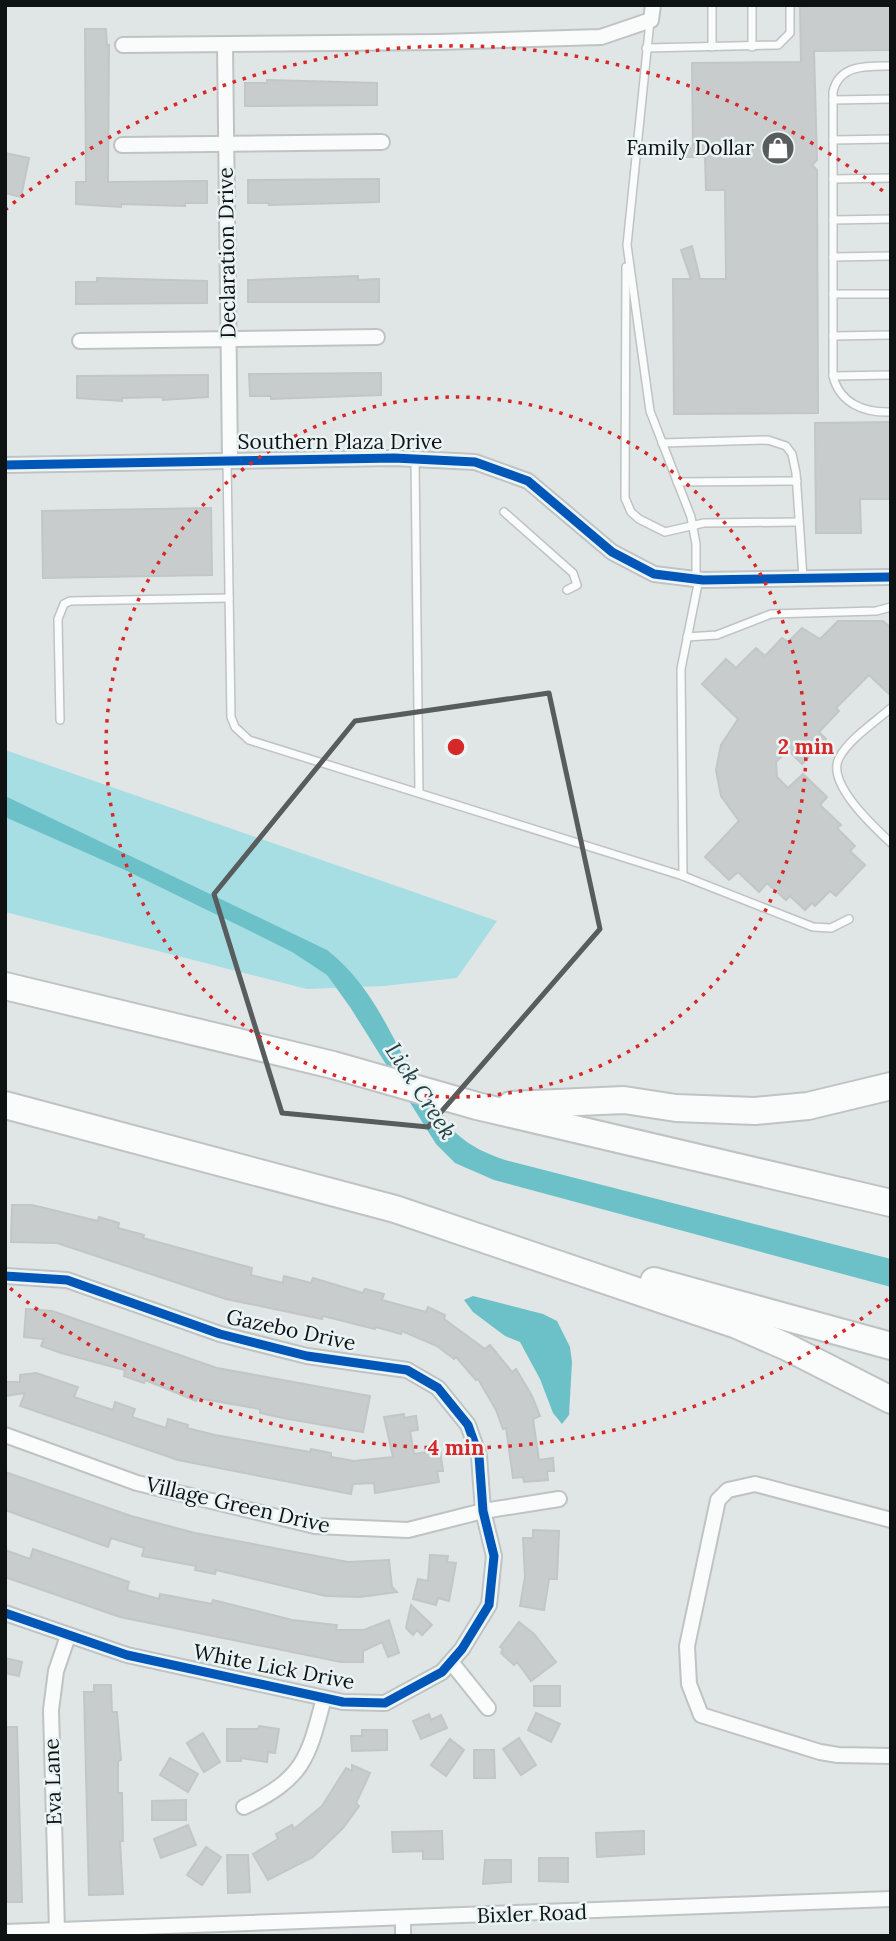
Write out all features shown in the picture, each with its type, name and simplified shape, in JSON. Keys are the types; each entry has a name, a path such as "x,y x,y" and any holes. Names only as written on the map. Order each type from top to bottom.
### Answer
{"highway":[{"path":"5,986 333,1065 477,1106 891,1203"},
{"path":"477,1106 624,1100 689,1110 755,1111 808,1106 891,1086"},
{"path":"5,1105 395,1209 737,1325 785,1346 891,1400"},
{"path":"460,1231 891,1346"}],"street":[{"path":"123,45 601,37 652,13"},
{"name":"Declaration Drive","path":"225,45 228,460"},
{"path":"122,145 382,142"},
{"path":"80,341 377,337"},
{"name":"Southern Plaza Drive","path":"5,465 228,460 415,459 475,462 512,473 535,486 626,561 654,574 698,579 891,577"},
{"name":"Gazebo Drive","path":"5,1276 67,1280 220,1334 307,1356 407,1370 438,1388 468,1425 479,1456 483,1511"},
{"name":"Village Green Drive","path":"5,1435 172,1493 315,1526 408,1530 483,1511 559,1499"},
{"path":"891,1520 755,1484 728,1490 718,1500 687,1646 690,1684 701,1715 820,1752 891,1756"},
{"name":"White Lick Drive","path":"5,1613 127,1655 343,1702 385,1703 442,1672 479,1625 489,1605 494,1556 483,1511"},
{"name":"Eva Lane","path":"57,1931 51,1710 54,1679 68,1636"},
{"path":"451,1661 488,1708"},
{"path":"244,1807 278,1791 297,1771 314,1737 324,1698"},
{"name":"Bixler Road","path":"5,1932 891,1899"},
{"path":"403,1919 403,1936"}],"lane":[{"path":"712,5 712,47"},
{"path":"752,5 752,47"},
{"path":"646,48 768,47 785,39 790,33 790,5"},
{"path":"652,13 646,48 627,245 625,498 631,512 657,529 673,531 693,524 797,522"},
{"path":"891,66 861,66 843,74 835,82 833,100 833,376 836,387 851,403 864,410 891,412"},
{"path":"833,100 891,99"},
{"path":"833,140 891,139"},
{"path":"833,179 891,178"},
{"path":"833,220 891,219"},
{"path":"627,245 650,411 693,524 698,579 681,669 683,876"},
{"path":"833,257 891,256"},
{"path":"833,295 891,294"},
{"path":"833,336 891,335"},
{"path":"833,376 891,375"},
{"path":"662,443 779,442 792,453 797,481 797,522 803,578"},
{"path":"415,459 419,793"},
{"path":"228,460 231,717 241,734 249,740 683,876 813,927 831,928 849,919"},
{"path":"677,482 797,481"},
{"path":"503,512 573,573 577,584 567,590"},
{"path":"60,720 58,619 64,604 70,601 229,598"},
{"path":"687,637 717,635 771,614 876,611 891,607"},
{"path":"891,708 845,750 838,759 836,770 843,790 891,843"}],"highlighted area":[{"path":"549,693 600,929 428,1127 282,1113 214,894 355,721"}],"shaded area":[{"path":"5,750 497,921 457,978 384,986 307,989 5,912"}],"water":[{"name":"Lick Creek","path":"5,796 327,950 349,970 367,993 439,1114 462,1139 486,1153 891,1259 891,1287 494,1180 455,1163 436,1144 327,975 292,952 246,929 125,870 5,817"},
{"path":"473,1296 543,1314 557,1321 570,1347 572,1362 569,1415 562,1424 553,1413 540,1379 520,1342 505,1336 473,1312 464,1300"}],"building":[{"path":"800,5 891,5 891,50 814,51 817,160 812,165 817,170 818,413 674,414 673,279 691,279 681,250 692,246 700,279 726,279 725,190 706,190 705,157 671,157 671,145 693,145 692,63 801,62"},
{"path":"85,29 106,29 109,45 108,182 207,181 207,203 185,203 185,206 121,204 121,207 76,204 76,182 86,182"},
{"path":"267,80 377,83 377,105 245,106 245,83 267,83"},
{"path":"5,153 29,158 21,197 5,193"},
{"path":"379,179 379,202 269,205 248,203 248,180"},
{"path":"358,276 358,280 379,279 379,302 248,302 248,280"},
{"path":"97,278 207,281 207,303 76,304 76,282 97,282"},
{"path":"381,373 381,395 271,399 271,396 250,396 249,374"},
{"path":"208,375 208,397 163,400 163,397 122,398 122,401 77,398 77,376"},
{"path":"891,422 891,499 860,499 861,533 816,533 815,423"},
{"path":"211,508 212,575 43,578 42,511"},
{"path":"838,621 883,621 891,628 891,696 869,675 836,708 839,711 819,732 826,739 802,764 788,750 776,762 777,777 788,788 803,774 827,797 820,805 841,825 837,828 855,846 850,851 865,865 836,896 830,891 815,906 812,903 805,910 790,896 786,900 767,883 759,892 738,872 729,880 705,857 739,821 721,796 716,770 721,745 738,719 702,684 726,659 736,668 756,648 765,656 782,638 788,642 802,628 820,639"},
{"path":"12,1205 32,1205 98,1221 99,1217 119,1223 118,1228 144,1235 143,1238 252,1268 251,1275 283,1283 284,1276 311,1283 313,1278 363,1293 365,1289 384,1294 382,1300 426,1312 428,1307 445,1315 444,1319 485,1349 490,1345 512,1372 516,1369 540,1416 533,1419 539,1460 553,1458 554,1471 547,1471 548,1480 524,1482 523,1477 513,1478 506,1428 503,1429 496,1410 478,1379 476,1380 456,1357 454,1359 437,1346 402,1331 401,1334 323,1316 322,1319 226,1299 57,1243 11,1242"},
{"path":"26,1309 52,1311 217,1368 370,1396 363,1432 260,1413 260,1409 197,1398 196,1401 145,1380 144,1383 124,1376 125,1370 41,1346 44,1339 24,1337"},
{"path":"36,1373 78,1387 74,1397 113,1410 115,1402 135,1409 132,1417 166,1428 168,1419 188,1425 187,1428 215,1435 310,1452 311,1449 331,1453 331,1457 354,1461 393,1457 384,1417 404,1414 404,1418 416,1416 418,1430 410,1431 414,1454 440,1450 443,1471 437,1471 439,1482 375,1493 374,1483 353,1484 351,1494 178,1460 20,1406 25,1393 5,1396 5,1382 20,1382 20,1375"},
{"path":"5,1472 131,1516 195,1533 348,1562 389,1560 392,1587 397,1592 360,1597 326,1596 216,1570 215,1574 195,1570 196,1566 142,1556 144,1548 111,1538 108,1547 5,1510"},
{"path":"533,1530 559,1531 557,1579 549,1579 544,1610 520,1606 525,1577 523,1538 533,1538"},
{"path":"33,1549 129,1582 127,1590 159,1599 160,1594 212,1604 213,1600 292,1620 337,1625 336,1630 364,1630 389,1620 399,1653 388,1657 382,1642 363,1651 363,1662 341,1662 120,1617 5,1577 5,1550 30,1559"},
{"path":"430,1555 448,1556 447,1562 456,1563 449,1601 438,1598 436,1605 413,1599 418,1579 428,1581"},
{"path":"411,1605 432,1625 422,1635 417,1630 413,1635 406,1628"},
{"path":"519,1622 534,1634 556,1662 531,1681 517,1662 514,1665 501,1653 503,1649 500,1647"},
{"path":"5,1658 22,1662 19,1676 5,1673"},
{"path":"94,1685 111,1685 112,1712 117,1712 121,1760 118,1761 118,1793 122,1793 123,1841 120,1841 123,1894 89,1895 84,1692 94,1692"},
{"path":"534,1686 560,1686 560,1706 534,1706"},
{"path":"536,1713 560,1724 551,1742 528,1730"},
{"path":"429,1714 431,1720 441,1715 447,1728 421,1739 413,1721"},
{"path":"259,1726 279,1729 275,1753 268,1752 267,1762 241,1758 241,1761 227,1761 227,1729 258,1729"},
{"path":"5,1727 17,1727 22,1902 5,1902"},
{"path":"362,1730 387,1730 387,1750 352,1751 351,1736 362,1736"},
{"path":"203,1733 220,1762 204,1772 187,1743"},
{"path":"519,1738 536,1765 521,1775 503,1749"},
{"path":"450,1739 464,1750 446,1776 431,1765"},
{"path":"474,1750 494,1750 495,1778 474,1778"},
{"path":"170,1758 198,1774 188,1792 160,1775"},
{"path":"352,1765 370,1773 356,1803 359,1806 343,1828 313,1857 268,1880 253,1854 278,1839 276,1834 292,1825 294,1829 322,1806 346,1768 352,1771"},
{"path":"186,1800 186,1820 152,1820 152,1801"},
{"path":"188,1825 196,1845 161,1858 154,1839"},
{"path":"442,1831 443,1859 423,1859 423,1851 393,1852 392,1832"},
{"path":"644,1831 644,1854 597,1857 596,1833"},
{"path":"206,1847 221,1857 202,1885 187,1875"},
{"path":"227,1855 248,1855 250,1892 228,1893"},
{"path":"539,1858 568,1858 568,1882 539,1881"},
{"path":"485,1860 511,1860 511,1882 483,1884"}],"cycle path":[{"path":"5,465 394,458 475,462 528,481 612,552 654,574 703,580 891,577"},
{"path":"5,1276 67,1280 220,1334 307,1356 407,1370 438,1388 468,1425 479,1456 483,1511 494,1556 489,1605 462,1649 442,1672 385,1703 343,1702 127,1655 5,1613"}],"place":[{"name":"Family Dollar","path":"778,148"}]}
